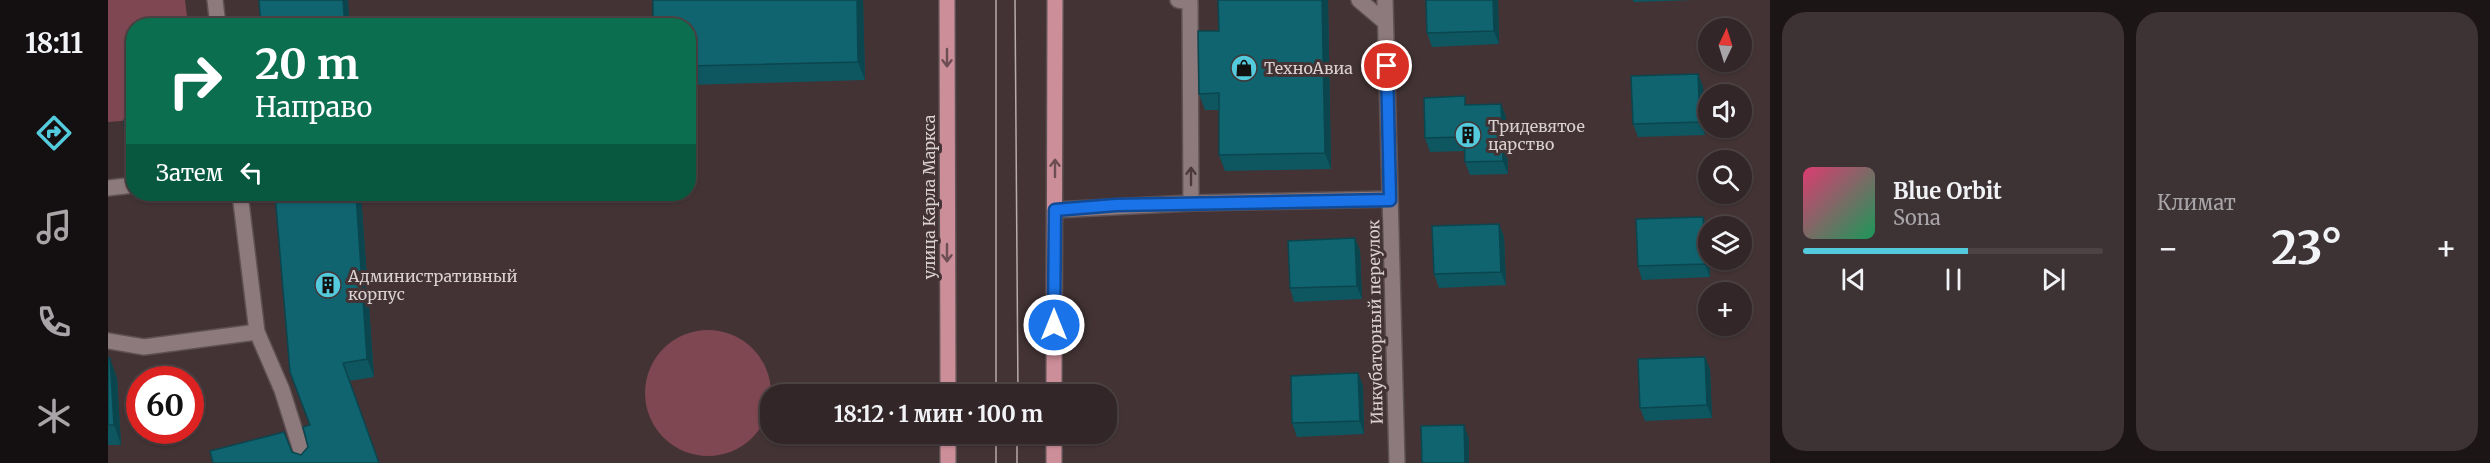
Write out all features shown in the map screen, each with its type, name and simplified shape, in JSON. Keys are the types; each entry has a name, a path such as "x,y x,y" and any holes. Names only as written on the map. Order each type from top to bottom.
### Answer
{"main road":[{"name":"улица Карла Маркса","path":"946,0 948,384"},
{"path":"1054,384 1055,0"},
{"path":"948,444 948,463"},
{"path":"1054,444 1054,463"}],"street":[{"path":"215,0 217,18"},
{"path":"1359,0 1385,22"},
{"name":"Инкубаторный переулок","path":"1385,0 1397,463"},
{"path":"1187,1 1191,203"},
{"path":"108,188 126,186"},
{"path":"1055,210 1191,203 1390,200"},
{"path":"241,201 257,332 282,390 305,463"},
{"path":"108,341 144,347 257,332"}],"shaded area":[{"path":"108,0 185,0 187,18 126,18 126,121 108,122"},
{"path":"696,331 720,331 743,341 753,348 760,358 770,384 760,384 760,428 753,438 743,445 720,455 696,455 673,445 663,438 656,428 646,405 646,381 656,358 663,348 673,341"}],"building":[{"path":"259,0 343,0 344,18 260,18"},
{"path":"653,0 857,0 858,62 696,66 696,18 653,18"},
{"path":"1218,0 1322,0 1325,153 1219,155 1219,93 1199,94 1198,31 1219,31"},
{"path":"1426,0 1493,0 1494,31 1427,33"},
{"path":"1698,74 1698,122 1633,124 1631,76"},
{"name":"Тридевятое царство","path":"1465,96 1465,105 1501,104 1503,161 1465,162 1464,137 1425,138 1424,98"},
{"path":"124,120 126,120 126,160"},
{"name":"Административный корпус","path":"276,201 356,201 367,359 343,363 379,463 213,463 210,451 284,432 292,452 301,455 308,447 303,427 310,425 290,372"},
{"path":"1698,217 1698,264 1638,266 1636,219"},
{"path":"1499,224 1501,272 1434,274 1432,226"},
{"path":"1355,238 1357,286 1290,288 1288,241"},
{"path":"1705,357 1707,405 1640,408 1638,359"},
{"path":"108,358 110,358 114,425 108,425"},
{"path":"1358,373 1360,421 1292,423 1291,376"},
{"path":"1464,425 1465,463 1422,463 1421,426"}],"tram line":[{"path":"996,0 996,384"},
{"path":"1015,0 1018,384"},
{"path":"996,444 996,463"},
{"path":"1017,444 1017,463"}],"place":[{"name":"ТехноАвиа","path":"1244,68"},
{"name":"Тридевятое царство","path":"1468,135"},
{"name":"Административный корпус","path":"328,285"}],"route":[{"path":"1054,325 1055,210 1116,205 1390,200 1387,66"}]}
